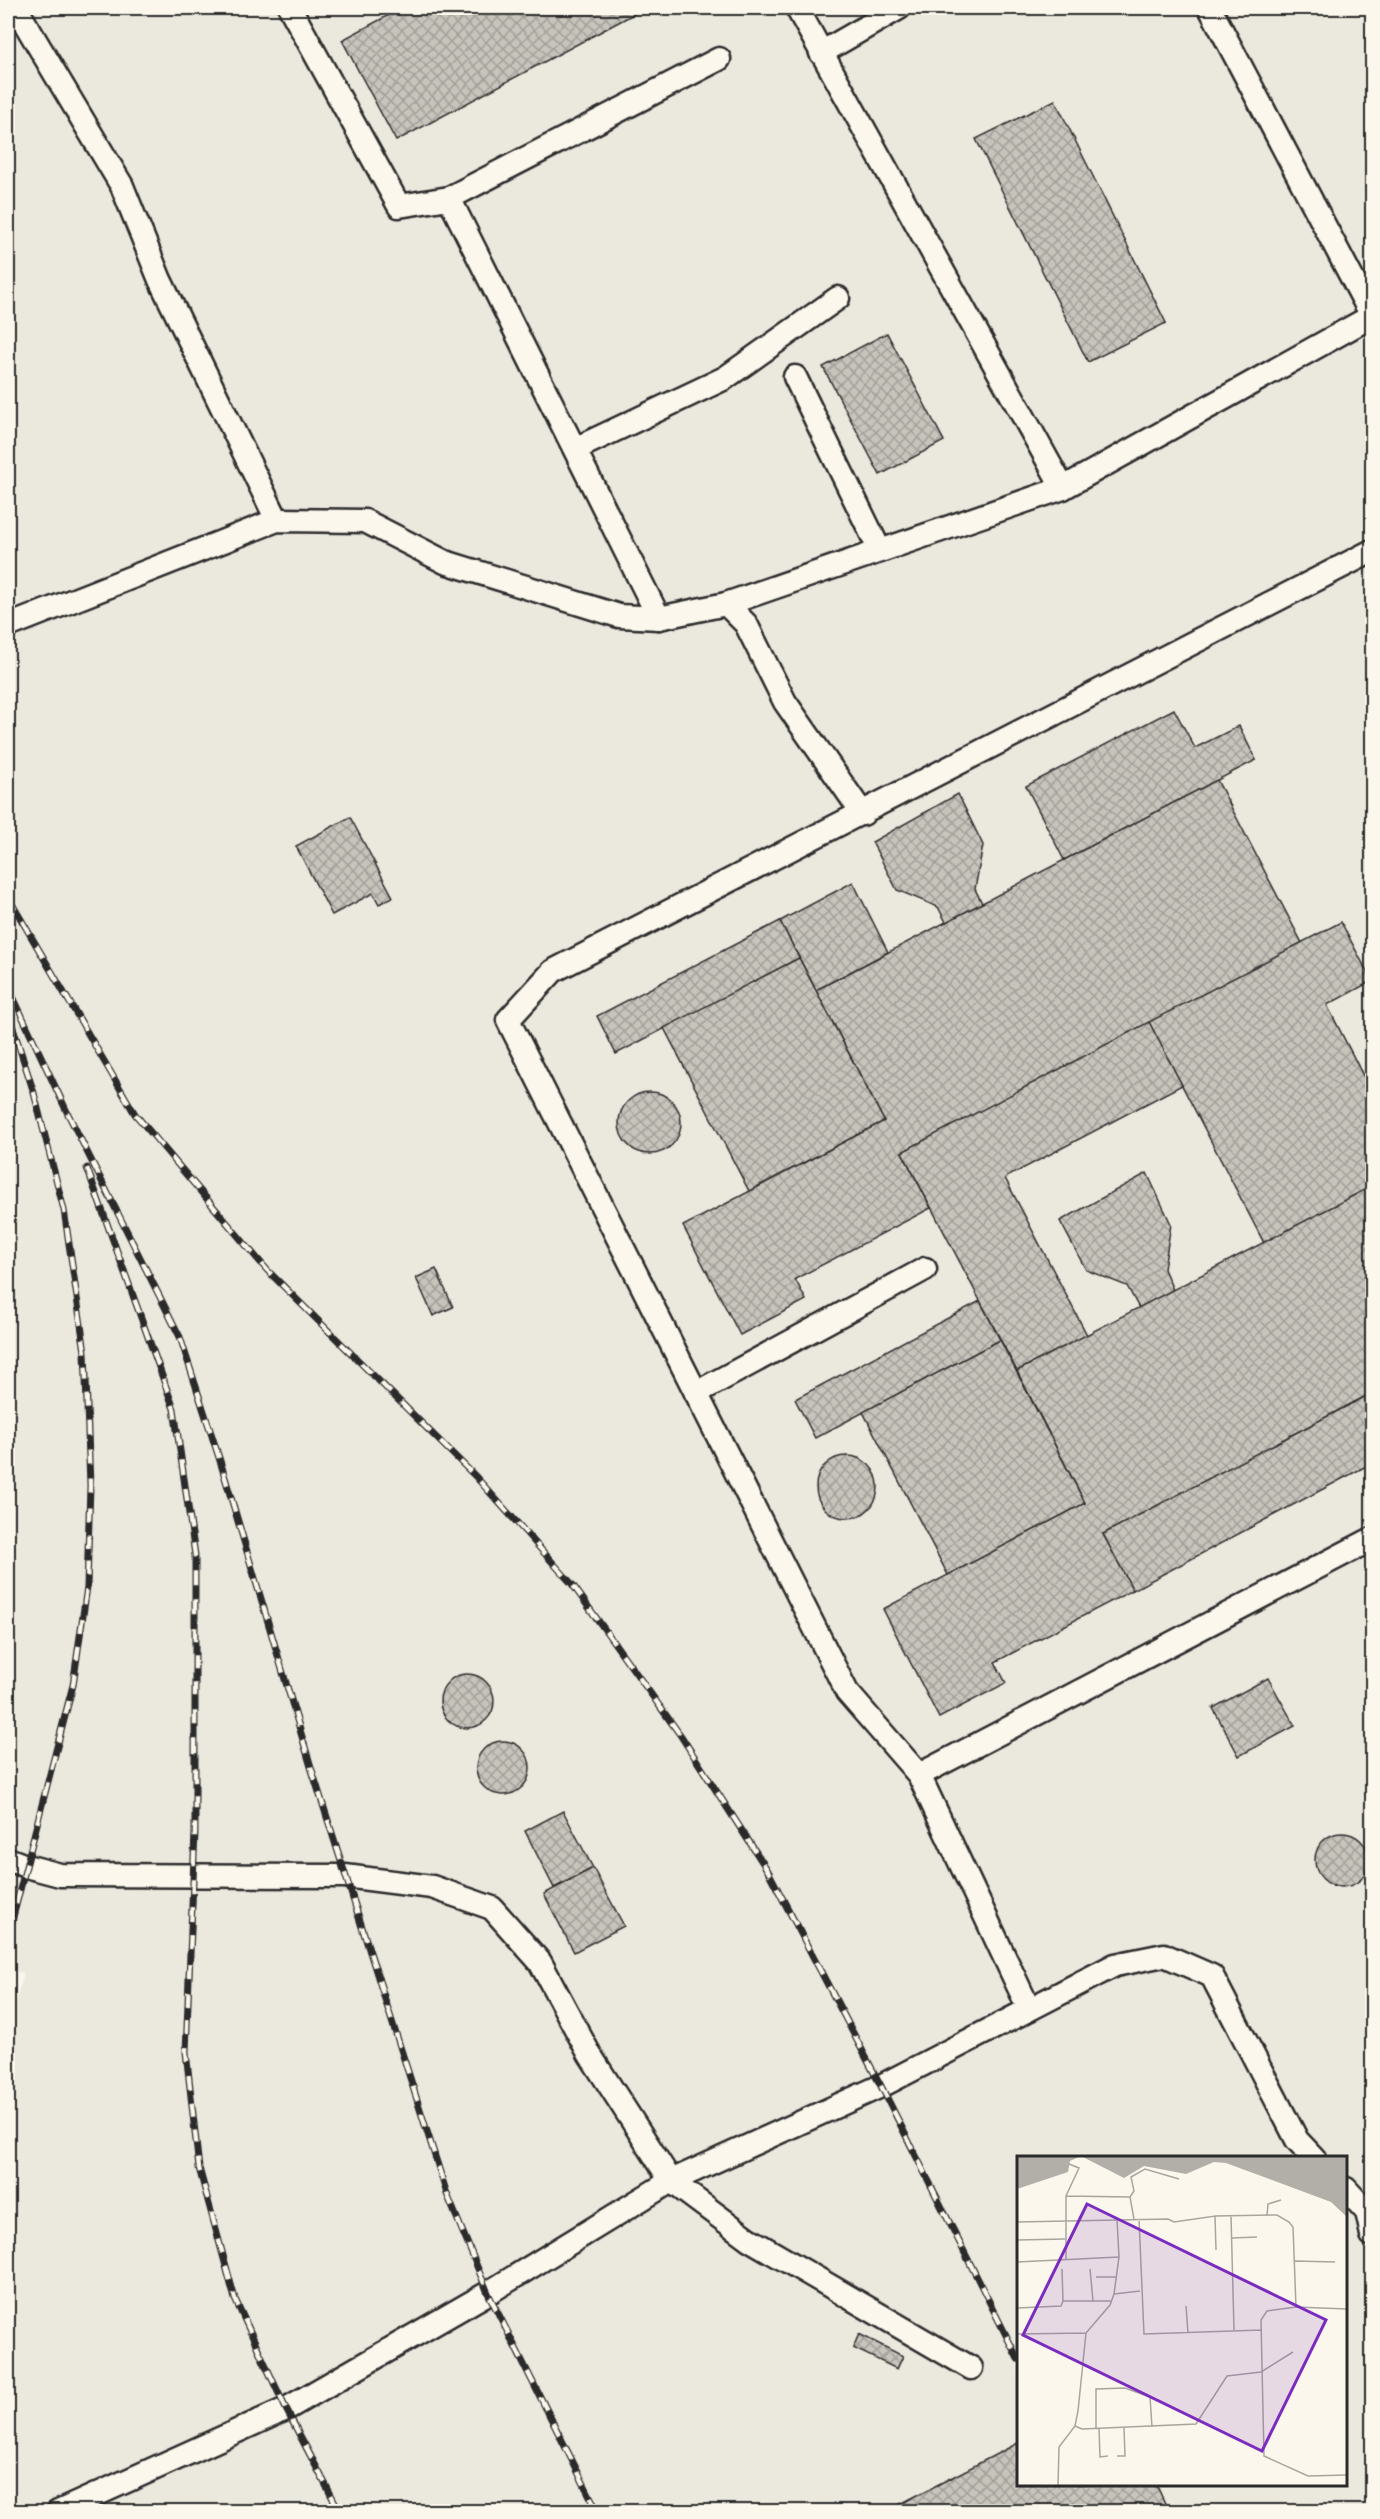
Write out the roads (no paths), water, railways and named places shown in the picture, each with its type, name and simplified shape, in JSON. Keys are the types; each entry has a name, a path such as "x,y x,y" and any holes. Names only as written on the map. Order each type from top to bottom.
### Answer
{"lane":[{"path":"16,8 122,186 160,280 277,520"},
{"path":"290,8 399,206 449,198 719,59"},
{"path":"796,8 1063,488"},
{"path":"821,53 899,8"},
{"path":"8,626 277,520 365,521 445,562 619,616 659,618 726,604 1063,488 1372,316 1209,8"},
{"path":"449,198 659,618"},
{"path":"575,449 725,378 838,298"},
{"path":"795,377 880,551"},
{"path":"1029,2009 919,1775 847,1692 508,1020 553,971 1372,551"},
{"path":"726,604 746,624 785,702 863,814"},
{"path":"696,1393 926,1269"},
{"path":"919,1775 1372,1539"},
{"path":"8,1859 60,1875 345,1876 432,1887 492,1908 540,1962 590,2055 671,2181 749,2239 971,2368"},
{"path":"58,2511 286,2409 488,2293 671,2181 881,2086 1115,1965 1164,1955 1212,1976 1297,2140 1313,2156"},
{"path":"1347,2190 1370,2210 1372,2235"}],"railway":[{"path":"8,897 135,1114 267,1270 476,1477 572,1584 681,1736 768,1871 881,2086 1017,2357"},
{"path":"8,986 68,1114 180,1337 221,1464 311,1767 447,2194 488,2293 598,2512"},
{"path":"8,1012 34,1093 64,1210 85,1352 90,1485 87,1587 73,1685 8,1936"},
{"path":"87,1168 174,1409 195,1555 195,1832 186,2052 199,2168 235,2299 286,2409 340,2512"}]}
